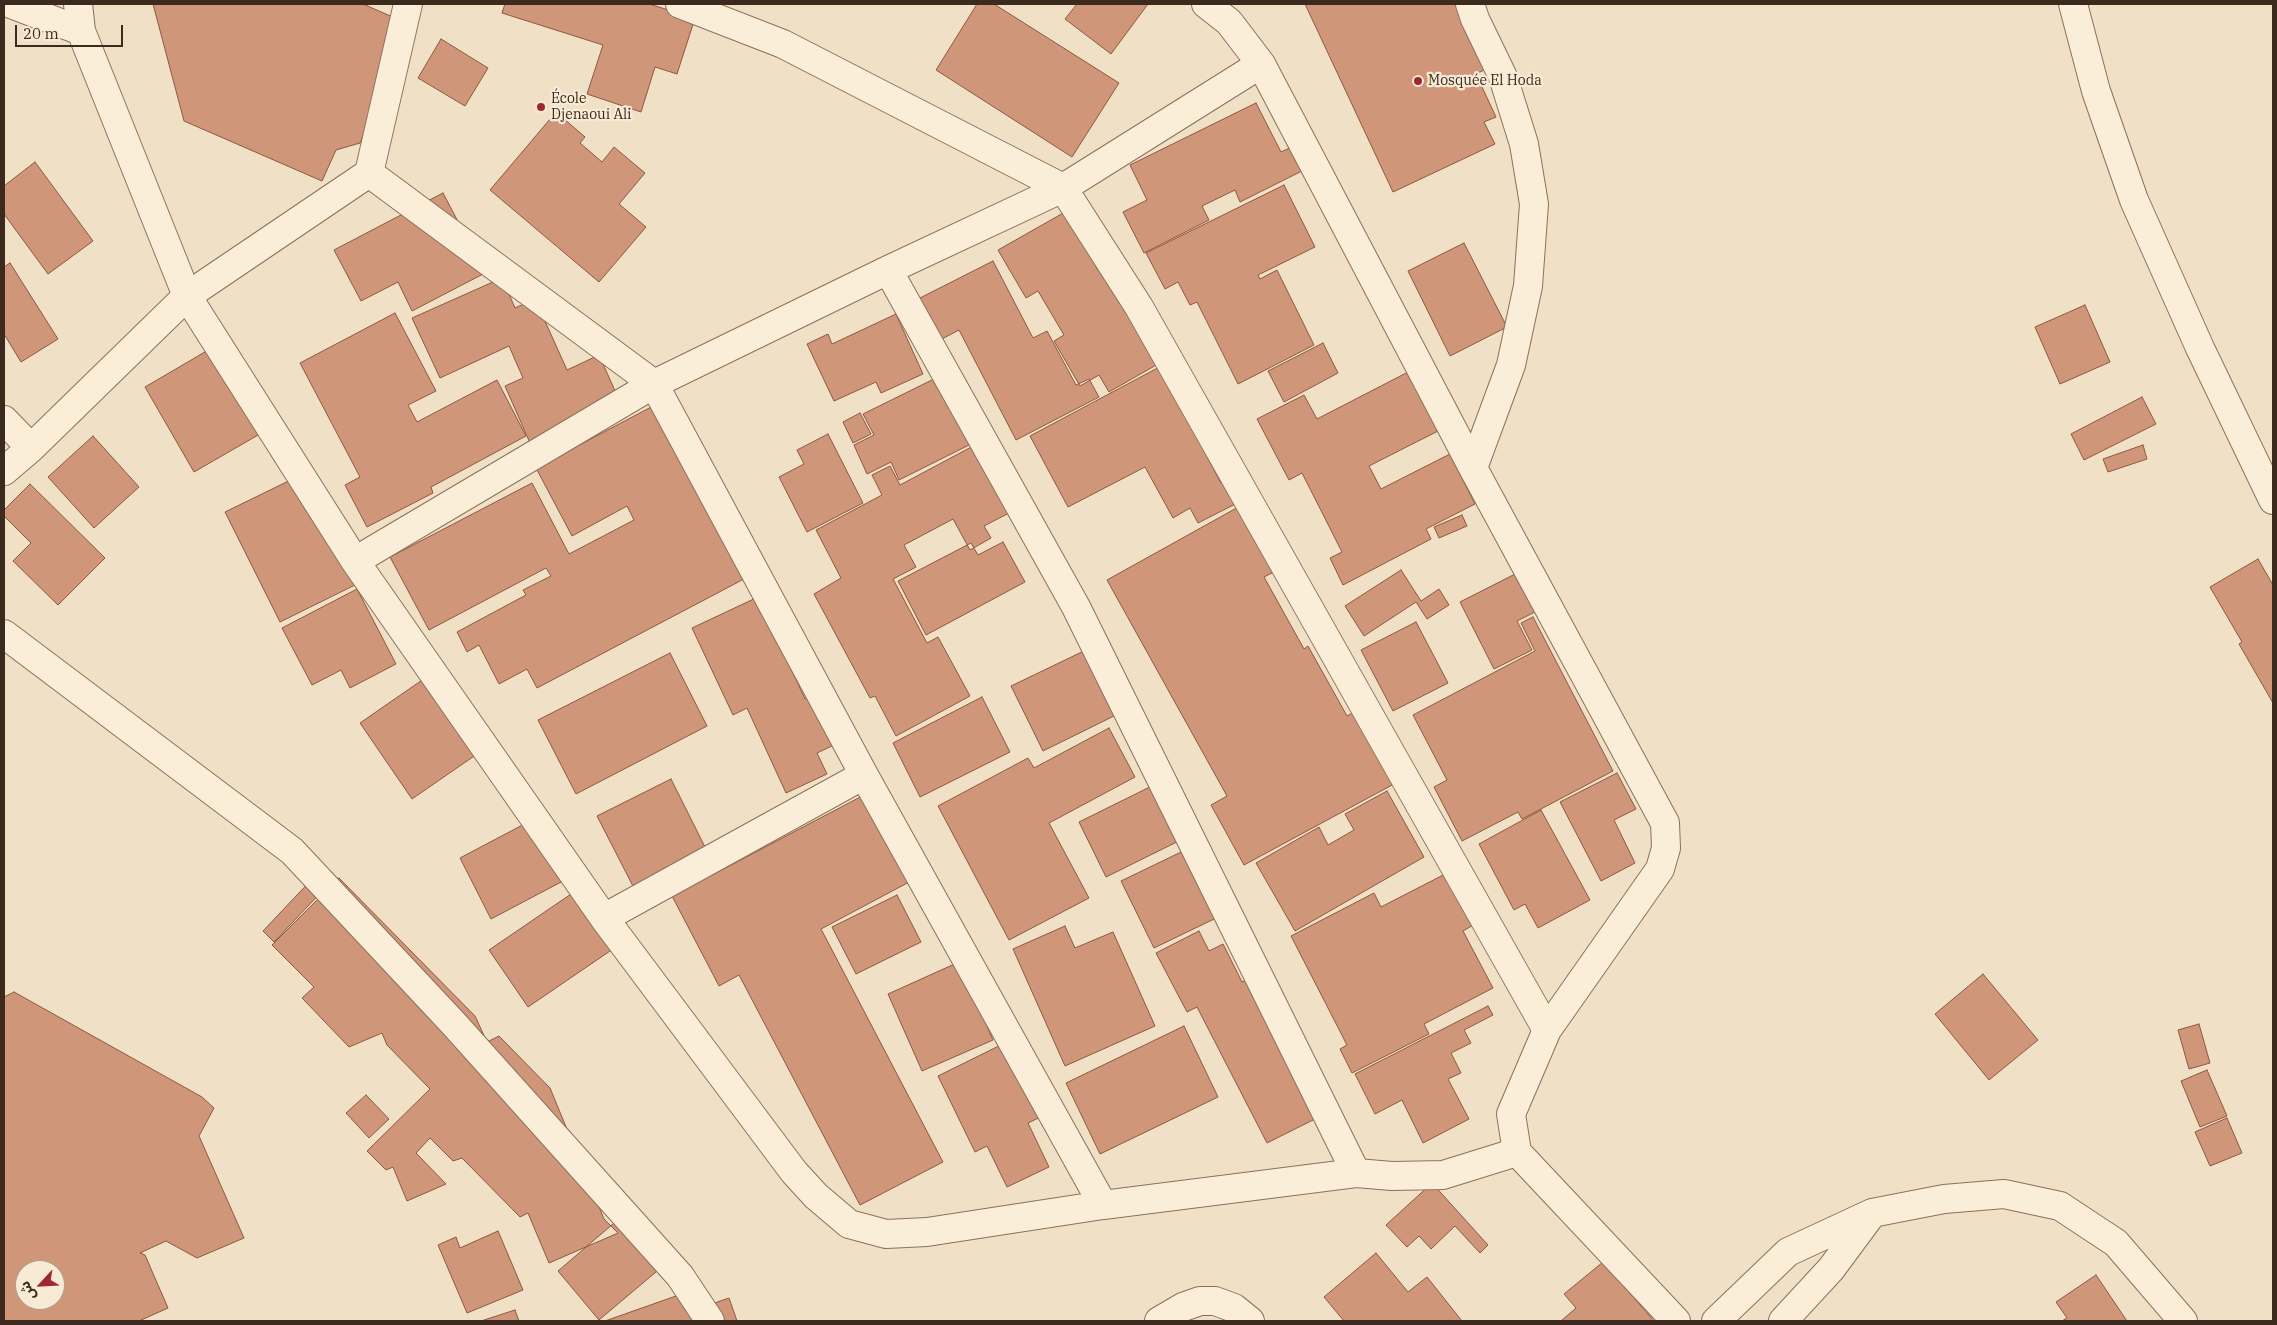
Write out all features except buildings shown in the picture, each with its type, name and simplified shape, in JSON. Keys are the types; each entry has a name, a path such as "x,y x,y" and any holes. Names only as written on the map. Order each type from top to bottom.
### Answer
{"street":[{"path":"11,4 81,31"},
{"path":"78,4 81,31 187,296 355,561 604,918 794,1172 816,1196 849,1224 886,1234 927,1232 1103,1205 1356,1172 1392,1176 1443,1174 1517,1152"},
{"path":"4,471 31,448 187,296 369,172 408,4"},
{"path":"680,4 783,44 1063,188 1139,307 1547,1030"},
{"path":"1206,4 1229,22 1261,64 1473,468 1664,824 1667,837 1660,870 1547,1030 1511,1114 1517,1152 1676,1321"},
{"path":"1470,4 1475,19 1503,77 1524,144 1534,204 1528,286 1511,365 1473,468"},
{"path":"2074,4 2096,91 2134,200 2200,348 2273,500"},
{"path":"355,561 654,384 888,270 1063,188 1261,64"},
{"path":"369,172 654,384 864,774 1103,1205"},
{"path":"888,270 1076,607 1356,1172"},
{"path":"4,420 31,448"},
{"path":"4,634 292,851 454,1024 680,1276 710,1321"},
{"path":"604,918 864,774"},
{"path":"1716,1321 1788,1252 1872,1213 1944,1199 2004,1194 2060,1206 2116,1243 2183,1321"},
{"path":"1794,1318 1872,1213"},
{"path":"1159,1321 1183,1306 1207,1301 1215,1301 1234,1308 1250,1321"}],"place":[{"name":"Mosquée El Hoda","path":"1418,81"},
{"name":"École Djenaoui Ali","path":"541,107"}]}
